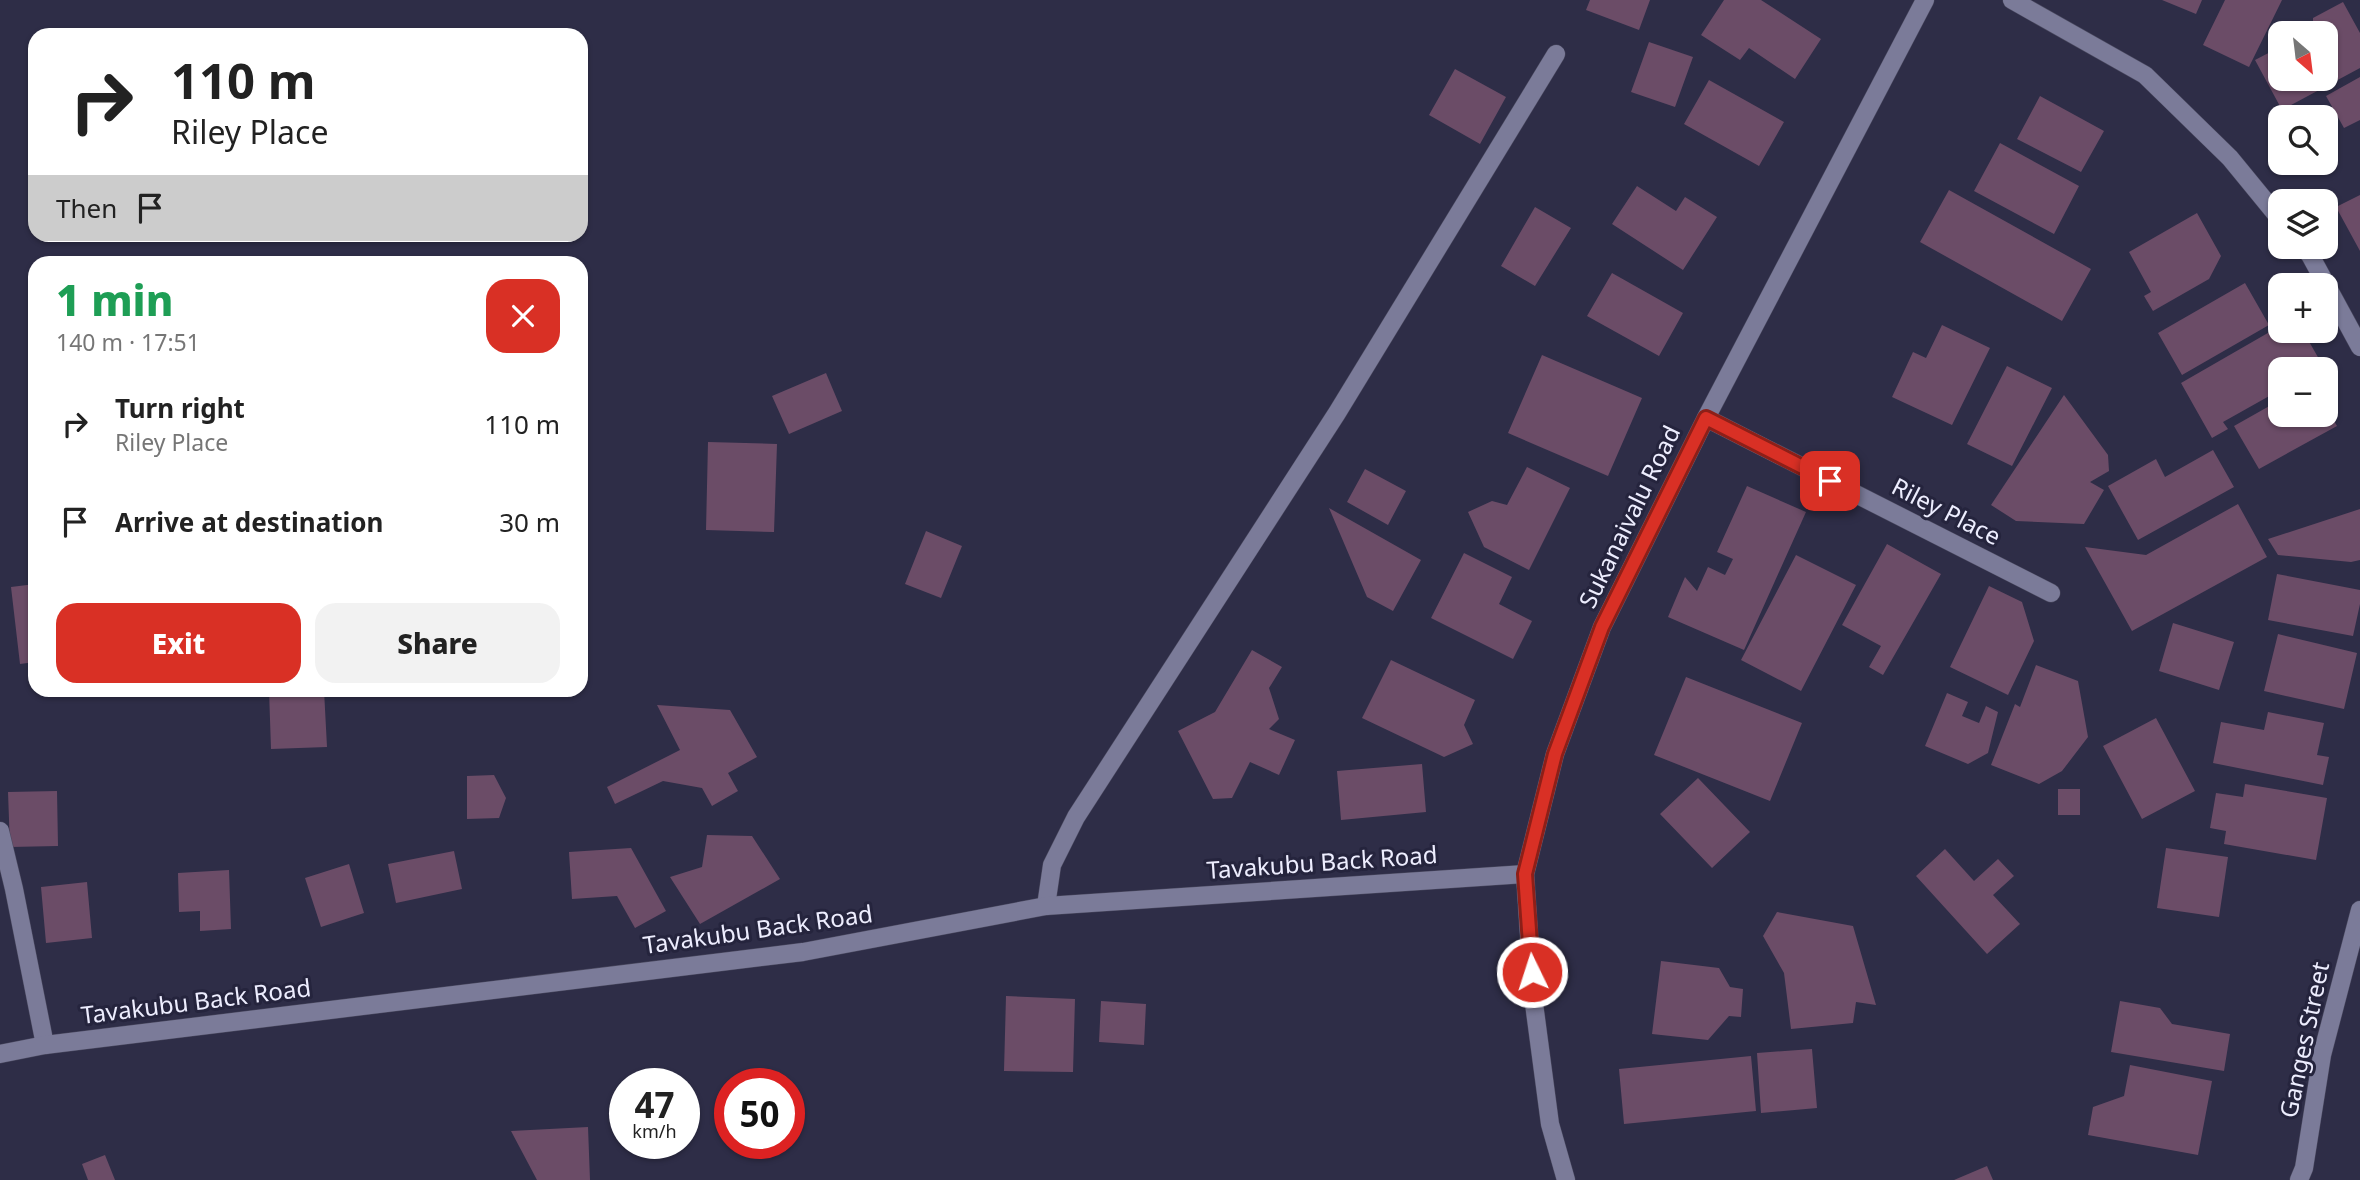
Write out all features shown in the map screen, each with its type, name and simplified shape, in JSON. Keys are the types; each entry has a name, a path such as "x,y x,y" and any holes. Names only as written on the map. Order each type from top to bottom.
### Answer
{"street":[{"name":"Sukanaivalu Road","path":"1566,1180 1548,1111 1534,996 1525,874 1555,754 1602,627 1706,418 1925,0"},
{"path":"2012,0 2145,75 2230,158 2268,204"},
{"path":"1046,906 1052,865 1076,817 1337,413 1556,54"},
{"path":"2310,259 2360,347"},
{"name":"Riley Place","path":"1706,418 2051,593"},
{"path":"0,831 45,1045"},
{"name":"Tavakubu Back Road","path":"0,1054 45,1045 803,952 1046,906 1525,874"},
{"name":"Ganges Street","path":"2299,1180 2304,1168 2322,1055 2360,911"}],"building":[{"path":"1590,0 1650,0 1639,30 1586,10"},
{"path":"1724,0 1761,0 1821,39 1795,79 1749,48 1740,60 1701,35"},
{"path":"2162,0 2202,0 2196,14"},
{"path":"2225,0 2282,0 2272,21 2268,21 2268,28 2249,67 2203,45"},
{"path":"2343,2 2360,33 2360,68 2338,80 2338,21 2313,21 2313,18"},
{"path":"1649,42 1693,57 1675,107 1631,92"},
{"path":"2268,53 2268,84 2255,60"},
{"path":"1455,69 1506,97 1480,144 1429,115"},
{"path":"2360,77 2360,120 2344,128 2338,117 2338,105 2331,105 2326,96"},
{"path":"1709,80 1784,122 1759,166 1684,124"},
{"path":"2272,91 2317,91 2291,105 2279,105"},
{"path":"2040,96 2104,131 2081,172 2017,139"},
{"path":"2000,143 2079,186 2054,234 1974,191"},
{"path":"1637,186 1676,211 1685,197 1717,217 1683,270 1612,224"},
{"path":"1949,190 2091,269 2062,321 1920,242"},
{"path":"2360,195 2360,251 2338,211 2338,206"},
{"path":"1535,207 1571,228 1535,286 1501,266"},
{"path":"2197,213 2221,256 2209,279 2153,311 2144,296 2151,292 2129,252"},
{"path":"1612,273 1683,313 1659,356 1587,316"},
{"path":"2245,283 2268,323 2182,375 2158,333"},
{"path":"1942,325 1990,348 1952,425 1892,397 1913,352 1926,358"},
{"path":"2268,333 2268,343 2310,343 2318,357 2268,357 2268,397 2223,422 2228,429 2212,438 2181,383"},
{"path":"1542,355 1642,398 1608,476 1508,433"},
{"path":"2007,366 2052,388 2012,466 1967,444"},
{"path":"826,373 842,411 789,434 772,396"},
{"path":"2064,395 2108,455 2109,471 2090,482 2104,490 2084,524 2016,521 1991,505"},
{"path":"2268,407 2268,427 2335,427 2259,469 2234,426"},
{"path":"708,442 777,444 774,532 706,530"},
{"path":"2213,450 2234,487 2138,540 2108,486 2156,459 2165,477"},
{"path":"1527,467 1570,488 1529,570 1484,547 1468,512 1492,501 1507,505"},
{"path":"1365,469 1406,491 1388,525 1347,502"},
{"path":"1747,486 1806,512 1744,650 1668,617 1685,577 1697,591 1708,567 1725,575 1733,559 1717,552"},
{"path":"2238,504 2267,557 2132,631 2085,547 2146,555"},
{"path":"1329,508 1421,560 1393,611 1367,597"},
{"path":"2360,509 2360,560 2351,562 2278,555 2268,539"},
{"path":"926,531 962,546 941,598 905,584"},
{"path":"1887,544 1941,574 1883,675 1869,667 1881,646 1842,625"},
{"path":"1464,553 1512,577 1499,604 1532,621 1513,659 1431,618"},
{"path":"1796,555 1856,585 1801,691 1741,660"},
{"path":"2277,574 2360,590 2360,604 2353,636 2268,620"},
{"path":"28,585 28,663 20,664 11,587"},
{"path":"1989,586 2022,602 2034,641 2008,695 1950,667"},
{"path":"2173,623 2234,642 2219,690 2159,671"},
{"path":"2278,634 2357,653 2344,709 2264,691"},
{"path":"1252,650 1282,667 1269,688 1279,719 1269,729 1295,740 1279,775 1250,762 1232,798 1213,799 1178,731 1215,712"},
{"path":"1391,660 1475,700 1464,725 1473,744 1444,757 1362,718"},
{"path":"2036,665 2078,681 2088,737 2062,771 2039,784 1991,765 2015,704 2020,707"},
{"path":"1686,677 1802,723 1770,801 1654,755"},
{"path":"1947,693 1968,702 1962,716 1979,723 1986,706 1998,712 1988,753 1968,764 1925,746"},
{"path":"269,697 324,697 327,747 271,749"},
{"path":"657,705 730,710 757,757 728,773 738,791 712,806 702,788 663,781 615,804 607,787 680,750"},
{"path":"2268,712 2324,723 2317,755 2329,757 2323,785 2213,763 2221,722 2264,730"},
{"path":"2156,718 2195,791 2142,819 2103,746"},
{"path":"1422,764 1426,812 1341,820 1337,771"},
{"path":"494,775 506,798 499,818 467,819 467,776"},
{"path":"1698,778 1750,832 1712,868 1660,814"},
{"path":"2245,784 2327,798 2316,860 2224,844 2226,831 2210,828 2216,793 2243,797"},
{"path":"2058,789 2080,789 2080,815 2058,815"},
{"path":"57,791 58,846 10,847 8,792"},
{"path":"707,835 752,836 780,879 700,924 670,877 702,867"},
{"path":"631,848 666,911 635,928 617,896 572,899 569,852"},
{"path":"2166,848 2228,857 2219,917 2157,908"},
{"path":"1945,849 1974,881 1998,859 2014,876 1993,895 2020,924 1987,954 1916,876"},
{"path":"454,851 462,889 396,903 388,864"},
{"path":"349,864 364,913 321,927 305,878"},
{"path":"229,870 231,929 200,931 200,911 179,912 178,873"},
{"path":"87,882 92,938 46,943 41,887"},
{"path":"1777,912 1853,926 1876,1005 1856,1002 1853,1023 1791,1029 1784,973 1763,936"},
{"path":"1661,961 1719,968 1730,987 1743,989 1741,1017 1729,1016 1708,1040 1652,1034"},
{"path":"1006,996 1075,999 1073,1072 1004,1071"},
{"path":"1101,1001 1146,1004 1144,1045 1099,1042"},
{"path":"2120,1001 2160,1008 2172,1024 2230,1034 2224,1071 2111,1052"},
{"path":"1812,1049 1817,1108 1761,1113 1757,1053"},
{"path":"1751,1056 1756,1111 1624,1124 1619,1069"},
{"path":"2130,1065 2212,1081 2198,1155 2088,1135 2093,1107 2124,1096"},
{"path":"588,1127 590,1180 537,1180 511,1131"},
{"path":"105,1155 115,1180 88,1180 82,1164"},
{"path":"1987,1166 1993,1180 1954,1180"}],"route":[{"path":"1532,972 1525,874 1555,754 1602,627 1706,418 1830,481"}]}
